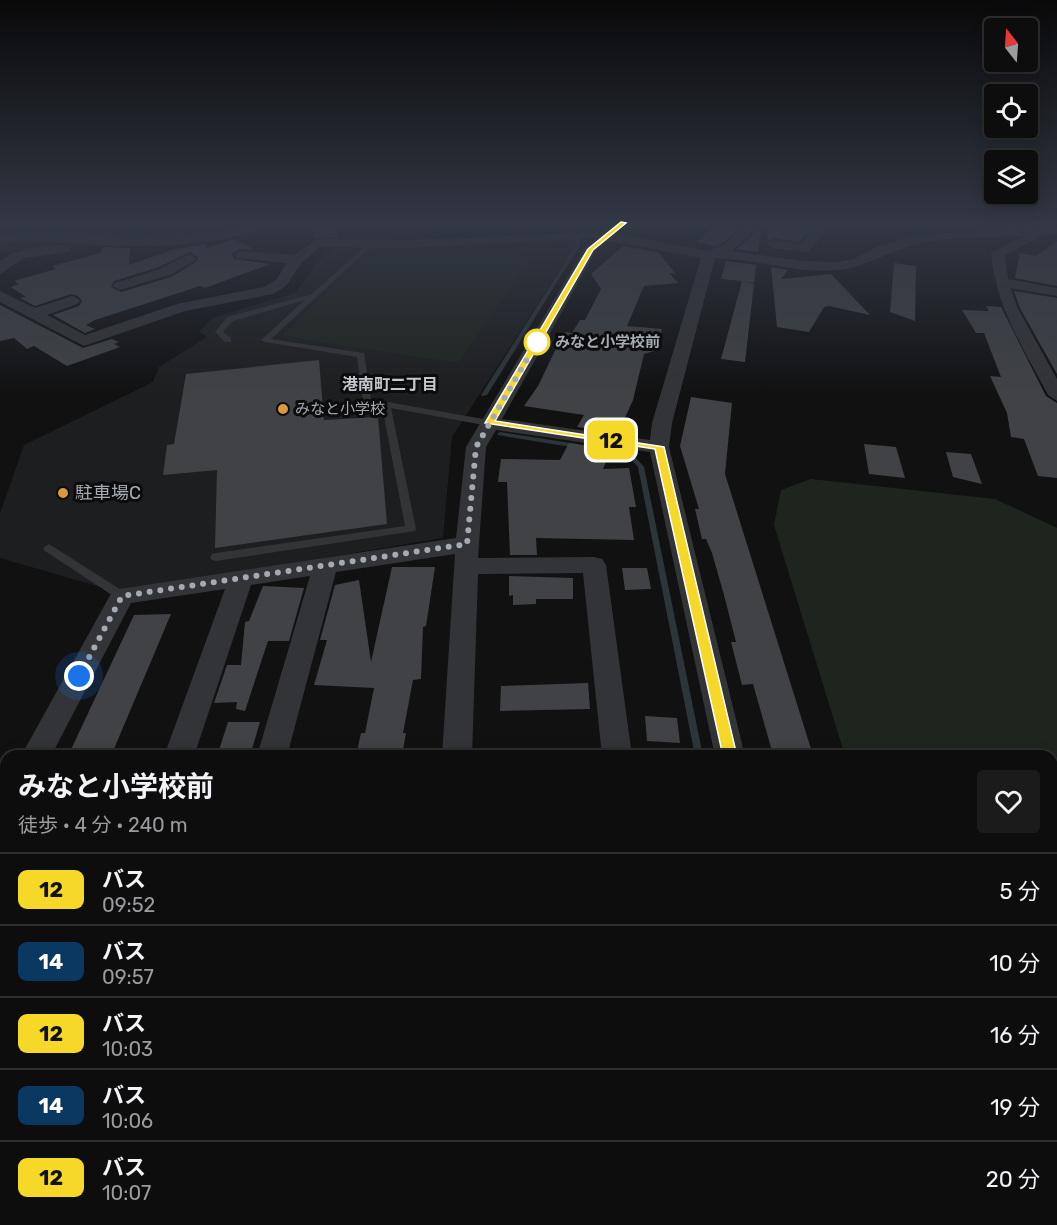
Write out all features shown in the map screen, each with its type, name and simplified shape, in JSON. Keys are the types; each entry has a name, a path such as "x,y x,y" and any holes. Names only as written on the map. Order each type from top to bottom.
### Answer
{"street":[{"path":"120,286 138,280"},
{"path":"170,280 206,303"},
{"path":"0,296 84,341 206,303 268,291 283,280"},
{"path":"457,750 467,555 476,447 573,280"},
{"path":"704,280 662,423 659,447 729,750"},
{"path":"1057,291 1001,282 1010,309 1057,395"},
{"path":"33,314 72,301"},
{"path":"138,308 206,303"},
{"path":"489,423 659,447"},
{"path":"39,750 122,596 325,567 467,555 594,565 616,750"},
{"path":"274,750 325,567"},
{"path":"181,750 240,580"}],"lane":[{"path":"328,280 315,295 265,340 362,355 367,401 489,423"},
{"path":"228,340 219,333 230,319 315,295"},
{"path":"216,557 411,529 386,404"},
{"path":"49,548 122,596"}],"shaded area":[{"name":"みなと小学校","path":"305,280 553,280 452,437 443,538 118,592 0,558 0,513 24,445 153,382 159,367 207,337 199,332 212,318 295,293"},
{"path":"341,280 516,280 458,363 281,336"},
{"path":"811,479 995,499 1057,528 1057,750 843,750 774,525 781,490"}],"building":[{"path":"117,280 111,287 121,292 160,280 226,280 205,288 200,286 95,320 86,325 95,329 85,333 53,315 79,306 82,301 78,296 71,294 35,306 20,298 26,297 11,287 19,284 14,281"},
{"path":"595,280 675,280 678,283 644,286 627,326 662,329 654,351 644,354 633,400 618,433 577,427 584,415 524,406 538,386 564,332 572,333 580,320 585,320 601,289"},
{"path":"733,280 754,280 754,283"},
{"path":"772,280 837,280 870,315 829,306 824,307 809,332 777,327"},
{"path":"893,280 916,280 915,321 890,312"},
{"path":"1026,280 1057,280 1057,286"},
{"path":"742,281 754,284 745,362 721,359"},
{"path":"1014,291 1057,298 1057,374 1020,308"},
{"path":"0,305 83,348 112,339 119,342 114,344 120,347 67,366 34,346 27,349 14,338 0,341"},
{"path":"986,306 1001,307 1046,396 1057,403 1057,478 1038,476 1024,439 1011,437 1007,413 990,376 1001,377 984,333 976,333 962,310 989,311"},
{"path":"319,360 324,420 378,417 387,524 215,548 217,470 163,475 167,445 174,444 186,374"},
{"path":"691,397 732,403 725,474 811,750 772,750 753,684 742,685 731,642 736,642 724,595 712,553 706,539 702,539 695,509 699,509 680,446"},
{"path":"569,443 611,449 603,469 629,468 636,507 629,507 634,540 536,538 537,555 510,555 507,482 498,482 501,459 560,460"},
{"path":"864,444 896,447 905,478 869,474"},
{"path":"946,452 971,454 982,484 953,477"},
{"path":"392,567 435,567 426,626 423,627 421,679 413,680 403,733 406,733 403,750 357,750 361,733 365,733 374,688 314,685 327,640 320,640 335,585 359,580 371,662"},
{"path":"622,568 647,568 651,589 625,590"},
{"path":"509,576 573,578 573,599 536,599 536,604 513,605 513,595 509,596"},
{"path":"263,586 304,588 289,641 268,641 245,711 236,709 237,702 214,703 227,665 241,665 245,622 249,621"},
{"path":"171,614 114,750 71,750 134,615"},
{"path":"588,683 590,709 500,711 501,686"},
{"path":"645,716 677,718 680,743 647,741"},
{"path":"228,722 260,722 252,750 219,750"}],"waterway":[{"path":"484,395 556,280"},
{"path":"500,434 577,446"},
{"path":"600,450 634,459 641,467 698,750"}],"bus line":[{"name":"12","path":"573,280 489,423 659,447 729,750"}],"place":[{"name":"みなと小学校前","path":"537,342"},
{"name":"みなと小学校","path":"283,409"},
{"name":"駐車場C","path":"63,493"}],"district":[{"name":"港南町二丁目","path":"390,384"}],"route":[{"path":"79,676 122,596 262,577 467,544 476,447 537,342"}]}
